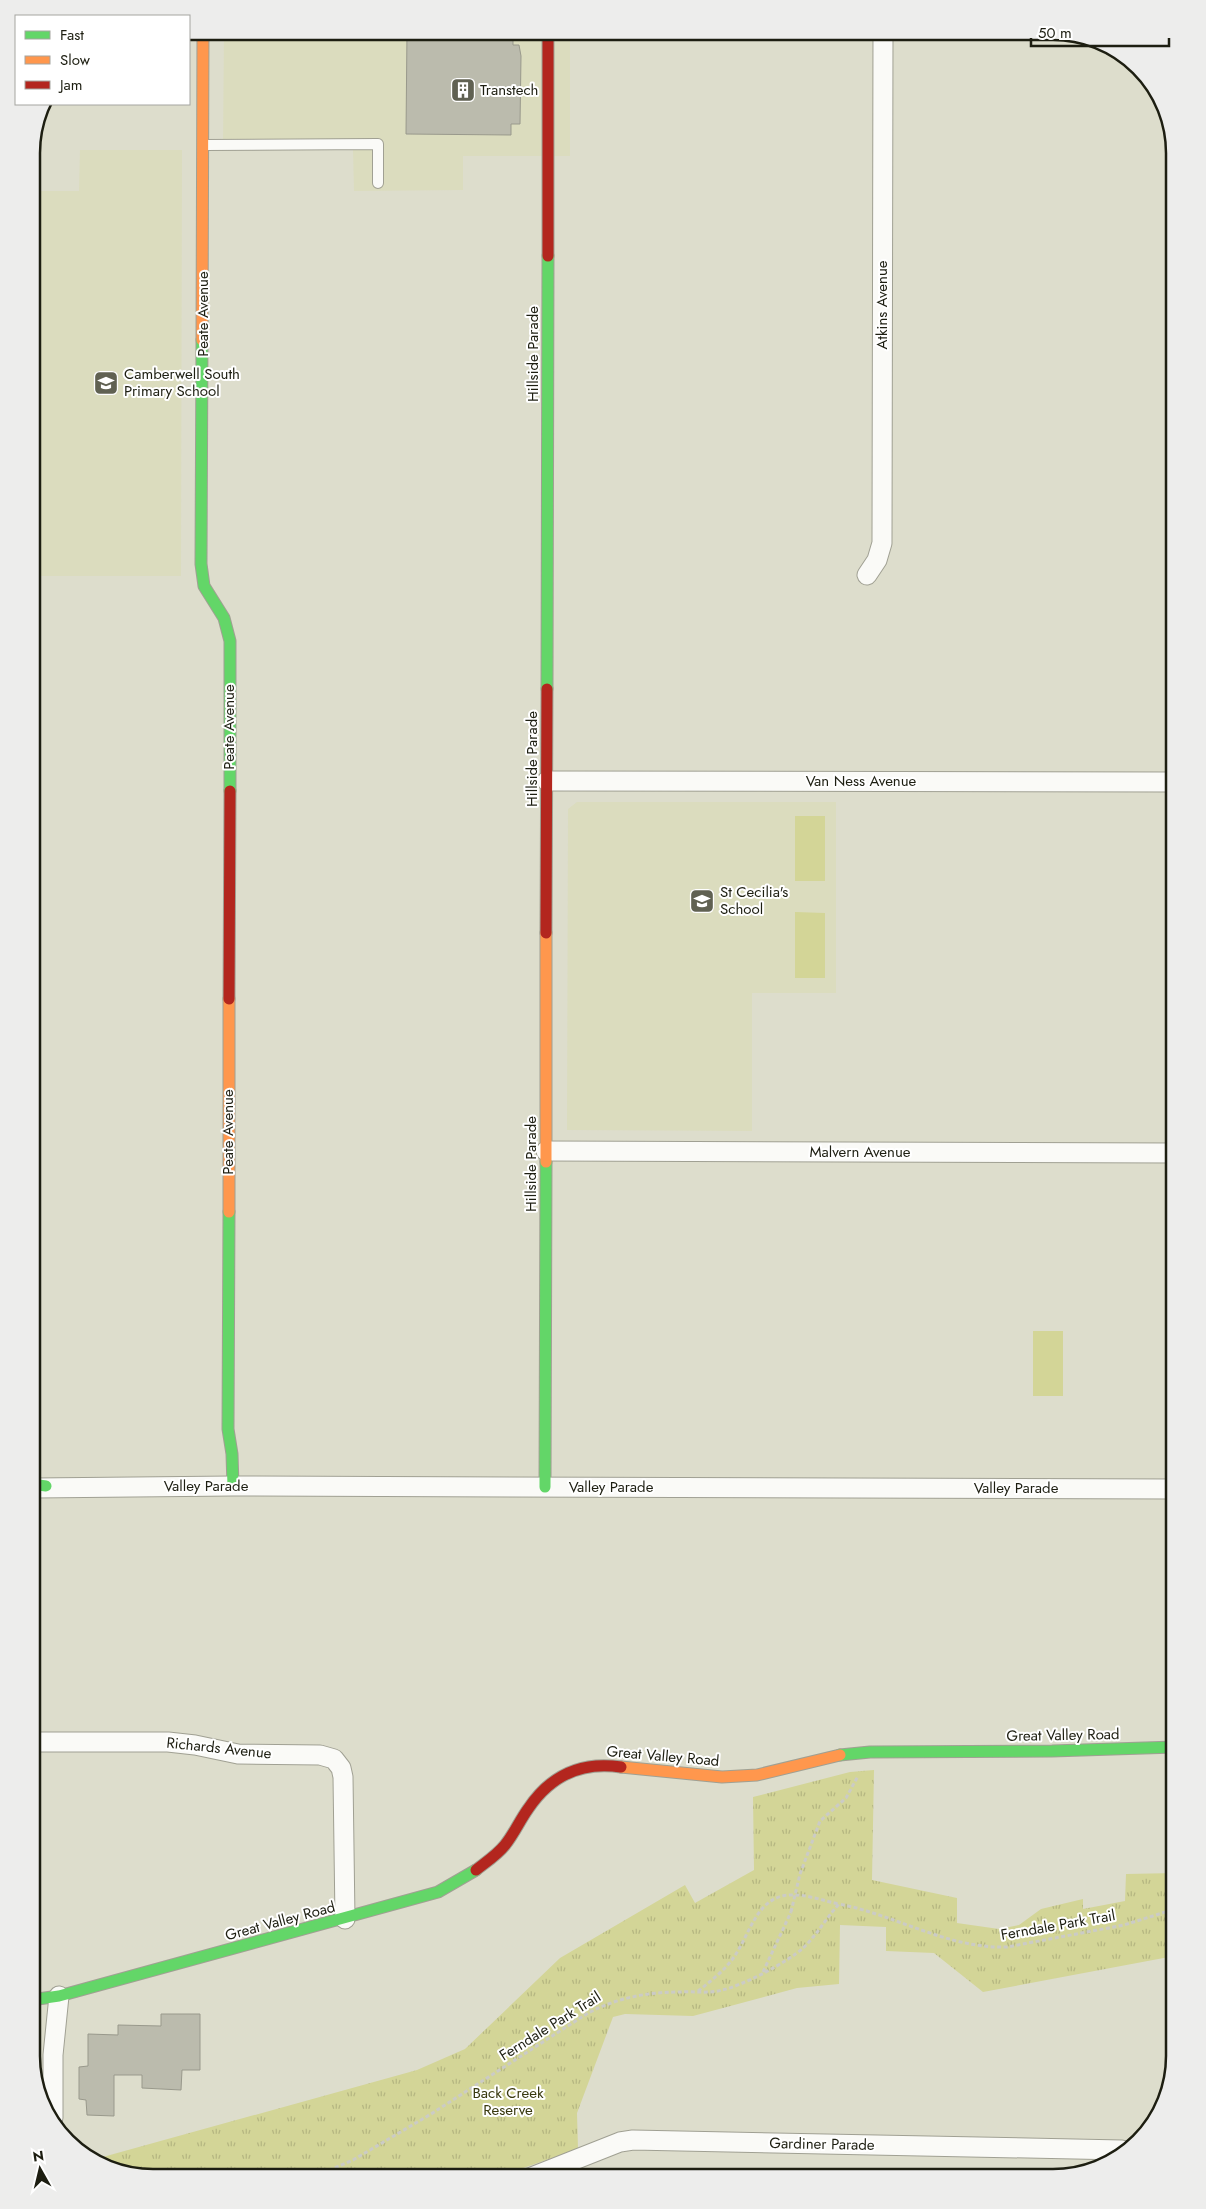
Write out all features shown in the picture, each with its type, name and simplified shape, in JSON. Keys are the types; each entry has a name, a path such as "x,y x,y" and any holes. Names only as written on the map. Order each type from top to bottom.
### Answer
{"street":[{"name":"Peate Avenue","path":"203,40 201,564 204,586 224,618 230,641 228,1429 222,1454 226,1486"},
{"name":"Hillside Parade","path":"545,1487 548,40"},
{"name":"Atkins Avenue","path":"867,575 878,560 882,542 883,40"},
{"name":"Van Ness Avenue","path":"547,780 1166,782"},
{"name":"Malvern Avenue","path":"546,1151 1166,1153"},
{"name":"Valley Parade","path":"40,1486 1166,1489"},
{"name":"Richards Avenue","path":"40,1742 168,1742 195,1745 238,1754 320,1755 334,1759 341,1768 343,1777 346,1919"},
{"name":"Great Valley Road","path":"44,1998 346,1919 438,1892 476,1871 494,1857 506,1844 528,1808 548,1785 568,1772 596,1765 698,1776 744,1776 770,1772 838,1755 870,1752 1052,1751 1166,1747"},
{"path":"44,1998 53,2055 52,2106"},
{"name":"Gardiner Parade","path":"552,2169 620,2142 633,2140 1116,2150"}],"lane":[{"path":"203,145 378,144 378,183"}],"path":[{"path":"763,1972 791,1912 800,1874 820,1821 846,1798 870,1752"},
{"path":"698,1991 730,1962 756,1917 774,1899 791,1895 839,1904"},
{"name":"Ferndale Park Trail","path":"332,2169 353,2160 431,2114 605,2004 642,1994 720,1991 734,1987 763,1972 802,1949 839,1904 883,1915 928,1933 988,1947 1007,1946 1124,1925 1166,1911"}],"shaded area":[{"path":"224,40 570,40 570,156 463,156 463,190 354,191 353,149 223,149"},
{"name":"Camberwell South Primary School","path":"80,150 182,150 181,576 40,576 40,191 79,191"},
{"name":"St Cecilia's School","path":"577,802 836,802 836,993 752,993 752,1131 567,1130 568,809"}],"green space":[{"path":"795,816 825,816 825,881 795,881"},
{"path":"795,912 825,913 825,978 795,978"},
{"path":"1033,1331 1063,1331 1063,1396 1033,1396"},
{"name":"Back Creek Reserve","path":"874,1770 872,1880 957,1898 957,1923 999,1929 1019,1925 1041,1909 1083,1899 1083,1909 1125,1901 1126,1874 1166,1873 1166,1958 983,1992 934,1953 886,1951 886,1927 840,1925 839,1984 797,1988 693,2016 625,2014 613,2017 577,2113 578,2149 520,2169 145,2169 116,2163 103,2157 417,2070 465,2049 560,1958 685,1885 695,1903 754,1870 753,1797 850,1772"}],"building":[{"name":"Transtech","path":"407,40 513,40 513,45 519,45 521,56 520,124 511,124 511,135 406,134"},
{"path":"161,2014 200,2014 200,2070 182,2070 181,2090 142,2088 142,2075 114,2075 114,2116 87,2115 86,2100 79,2099 79,2067 88,2066 88,2034 118,2035 118,2025 161,2026"}],"traffic: fast":[{"path":"547,689 548,256"},
{"path":"202,340 201,564 204,586 224,618 230,641 230,791"},
{"path":"545,1487 546,1162"},
{"path":"229,1212 228,1429 232,1454 233,1486"},
{"path":"40,1485 46,1486"},
{"path":"840,1755 870,1752 1052,1751 1166,1747"},
{"path":"40,1999 59,1996 438,1892 476,1870"}],"traffic: slow":[{"path":"202,340 203,40"},
{"path":"546,933 546,1162"},
{"path":"229,999 229,1212"},
{"path":"621,1767 722,1777 757,1775 840,1755"}],"traffic: jam":[{"path":"548,40 548,256"},
{"path":"546,933 547,689"},
{"path":"229,999 230,791"},
{"path":"476,1870 502,1849 537,1797 557,1780 568,1773 593,1766 621,1767"}],"place":[{"name":"Transtech","path":"463,90"},
{"name":"Camberwell South Primary School","path":"106,383"},
{"name":"St Cecilia's School","path":"702,901"}]}
